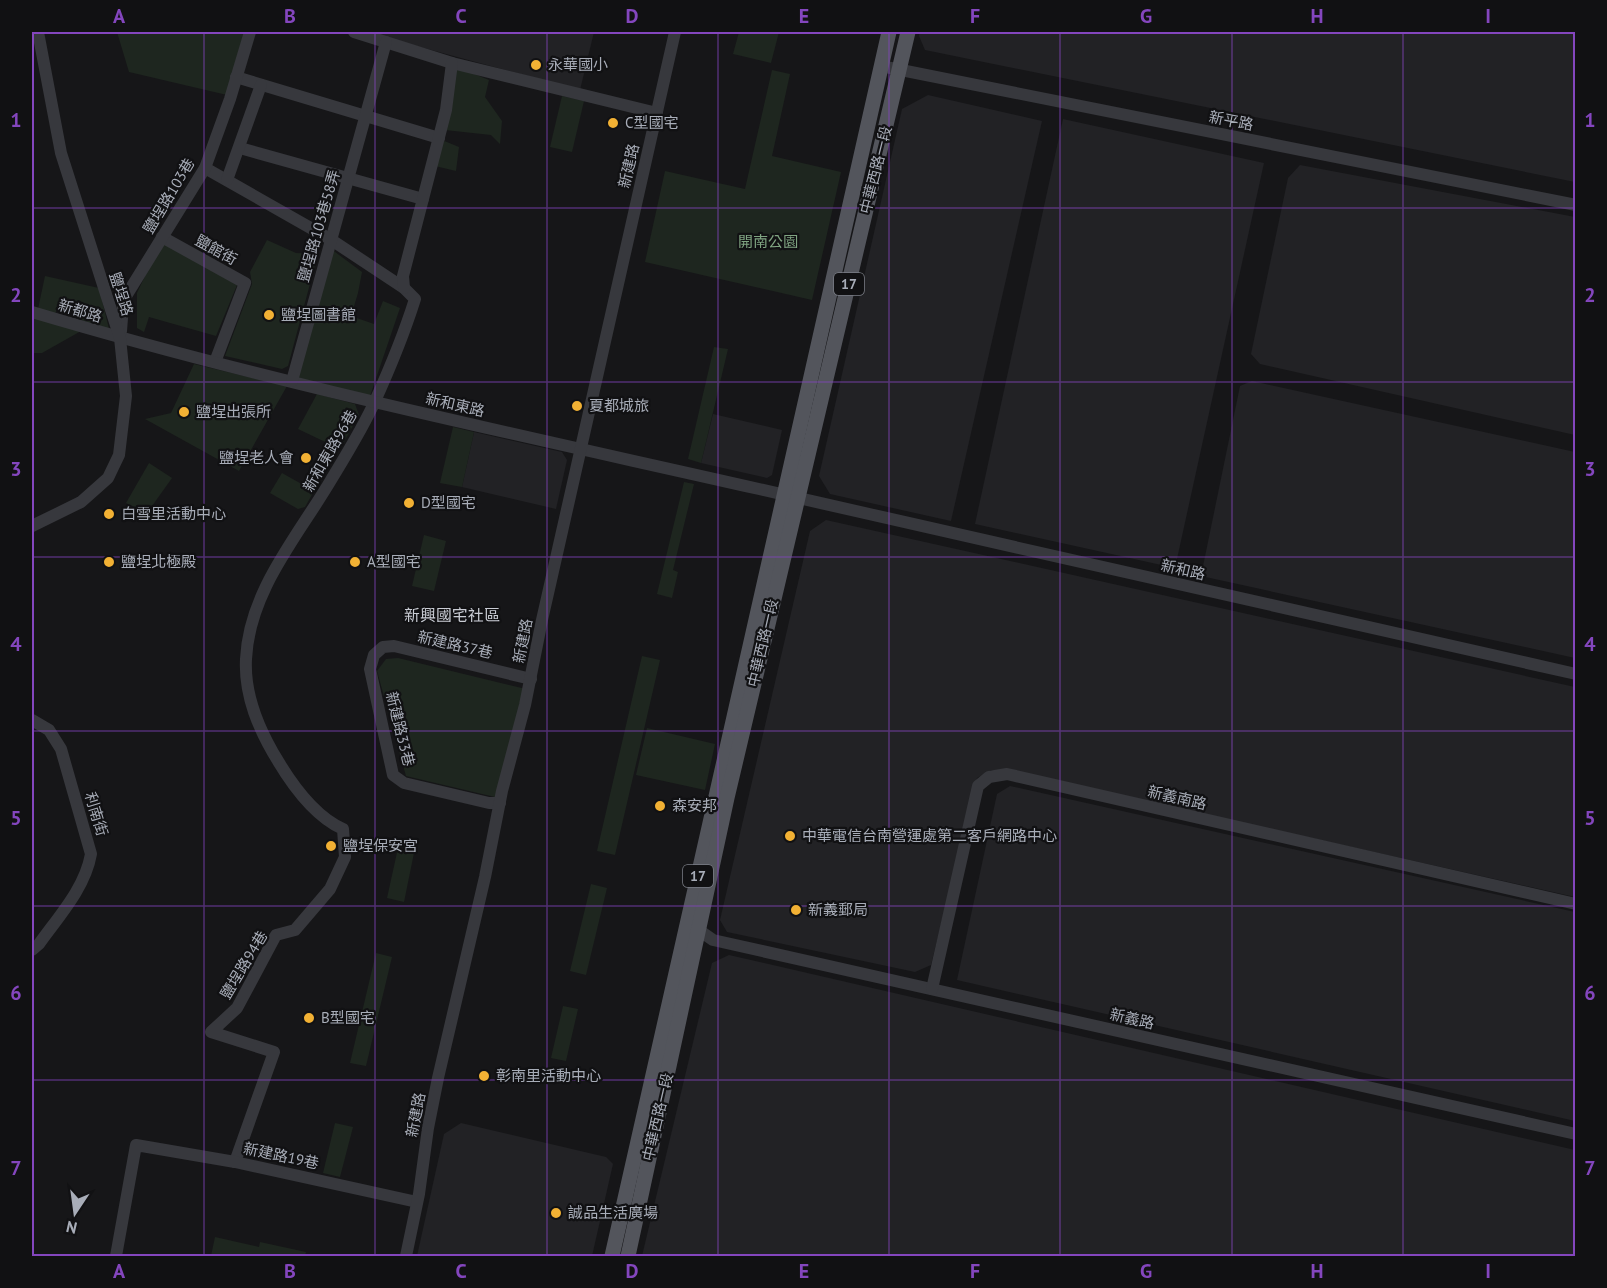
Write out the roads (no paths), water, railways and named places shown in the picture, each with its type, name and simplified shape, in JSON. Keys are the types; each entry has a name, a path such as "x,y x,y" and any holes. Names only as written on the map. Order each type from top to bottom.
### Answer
{"main road":[{"name":"中華西路一段","path":"612,1257 693,926 791,497 889,32"},
{"name":"中華西路一段","path":"791,497 908,32"},
{"name":"中華西路一段","path":"628,1257 693,926"}],"street":[{"name":"鹽埕路","path":"32,526 81,502 93,494 108,477 119,455 126,396 120,338 61,153 38,32"},
{"name":"鹽埕路103巷","path":"120,338 123,305 205,168 250,32"},
{"path":"354,32 452,63 657,113"},
{"name":"新建路","path":"406,1257 438,1077 500,803 531,679 538,636 675,32"},
{"name":"鹽埕路103巷58弄","path":"292,381 386,42"},
{"path":"404,288 403,276 446,110 452,63"},
{"name":"新平路","path":"881,66 1575,205"},
{"path":"236,77 439,138"},
{"path":"227,180 261,85"},
{"path":"240,148 423,199"},
{"path":"205,168 330,239 404,288"},
{"name":"鹽館街","path":"162,237 245,283 215,362"},
{"name":"新和東路96巷","path":"345,856 343,829 332,824 288,777 266,741 248,698 246,659 252,624 269,578 315,507 375,402 407,325 415,299 404,288"},
{"name":"新都路","path":"32,312 120,338"},
{"name":"新和東路","path":"120,338 375,402 791,497"},
{"name":"新和路","path":"791,497 1575,674"},
{"name":"新建路37巷","path":"374,655 383,646 394,646 531,679"},
{"name":"新建路33巷","path":"374,655 369,669 393,775 405,783 489,803 500,803"},
{"name":"利南街","path":"32,720 49,730 61,749 91,854 90,863 74,897 32,950"},
{"name":"新義南路","path":"932,989 978,786 989,777 1007,774 1575,904"},
{"name":"鹽埕路94巷","path":"235,1161 274,1052 211,1032 237,1008 276,934 295,930 330,889 345,856"},
{"name":"新義路","path":"693,926 713,940 1575,1134"},
{"name":"新建路19巷","path":"116,1257 136,1145 235,1161 417,1202"}],"place":[{"name":"永華國小","path":"536,65"},
{"name":"C型國宅","path":"613,123"},
{"name":"鹽埕圖書館","path":"269,315"},
{"name":"夏都城旅","path":"577,406"},
{"name":"鹽埕出張所","path":"184,412"},
{"name":"鹽埕老人會","path":"306,458"},
{"name":"D型國宅","path":"409,503"},
{"name":"白雪里活動中心","path":"109,514"},
{"name":"鹽埕北極殿","path":"109,562"},
{"name":"A型國宅","path":"355,562"},
{"name":"森安邦","path":"660,806"},
{"name":"中華電信台南營運處第二客戶網路中心","path":"790,836"},
{"name":"鹽埕保安宮","path":"331,846"},
{"name":"新義郵局","path":"796,910"},
{"name":"B型國宅","path":"309,1018"},
{"name":"彰南里活動中心","path":"484,1076"},
{"name":"誠品生活廣場","path":"556,1213"}],"district":[{"name":"新興國宅社區","path":"452,615"}],"park label":[{"name":"開南公園","path":"768,242"}]}
